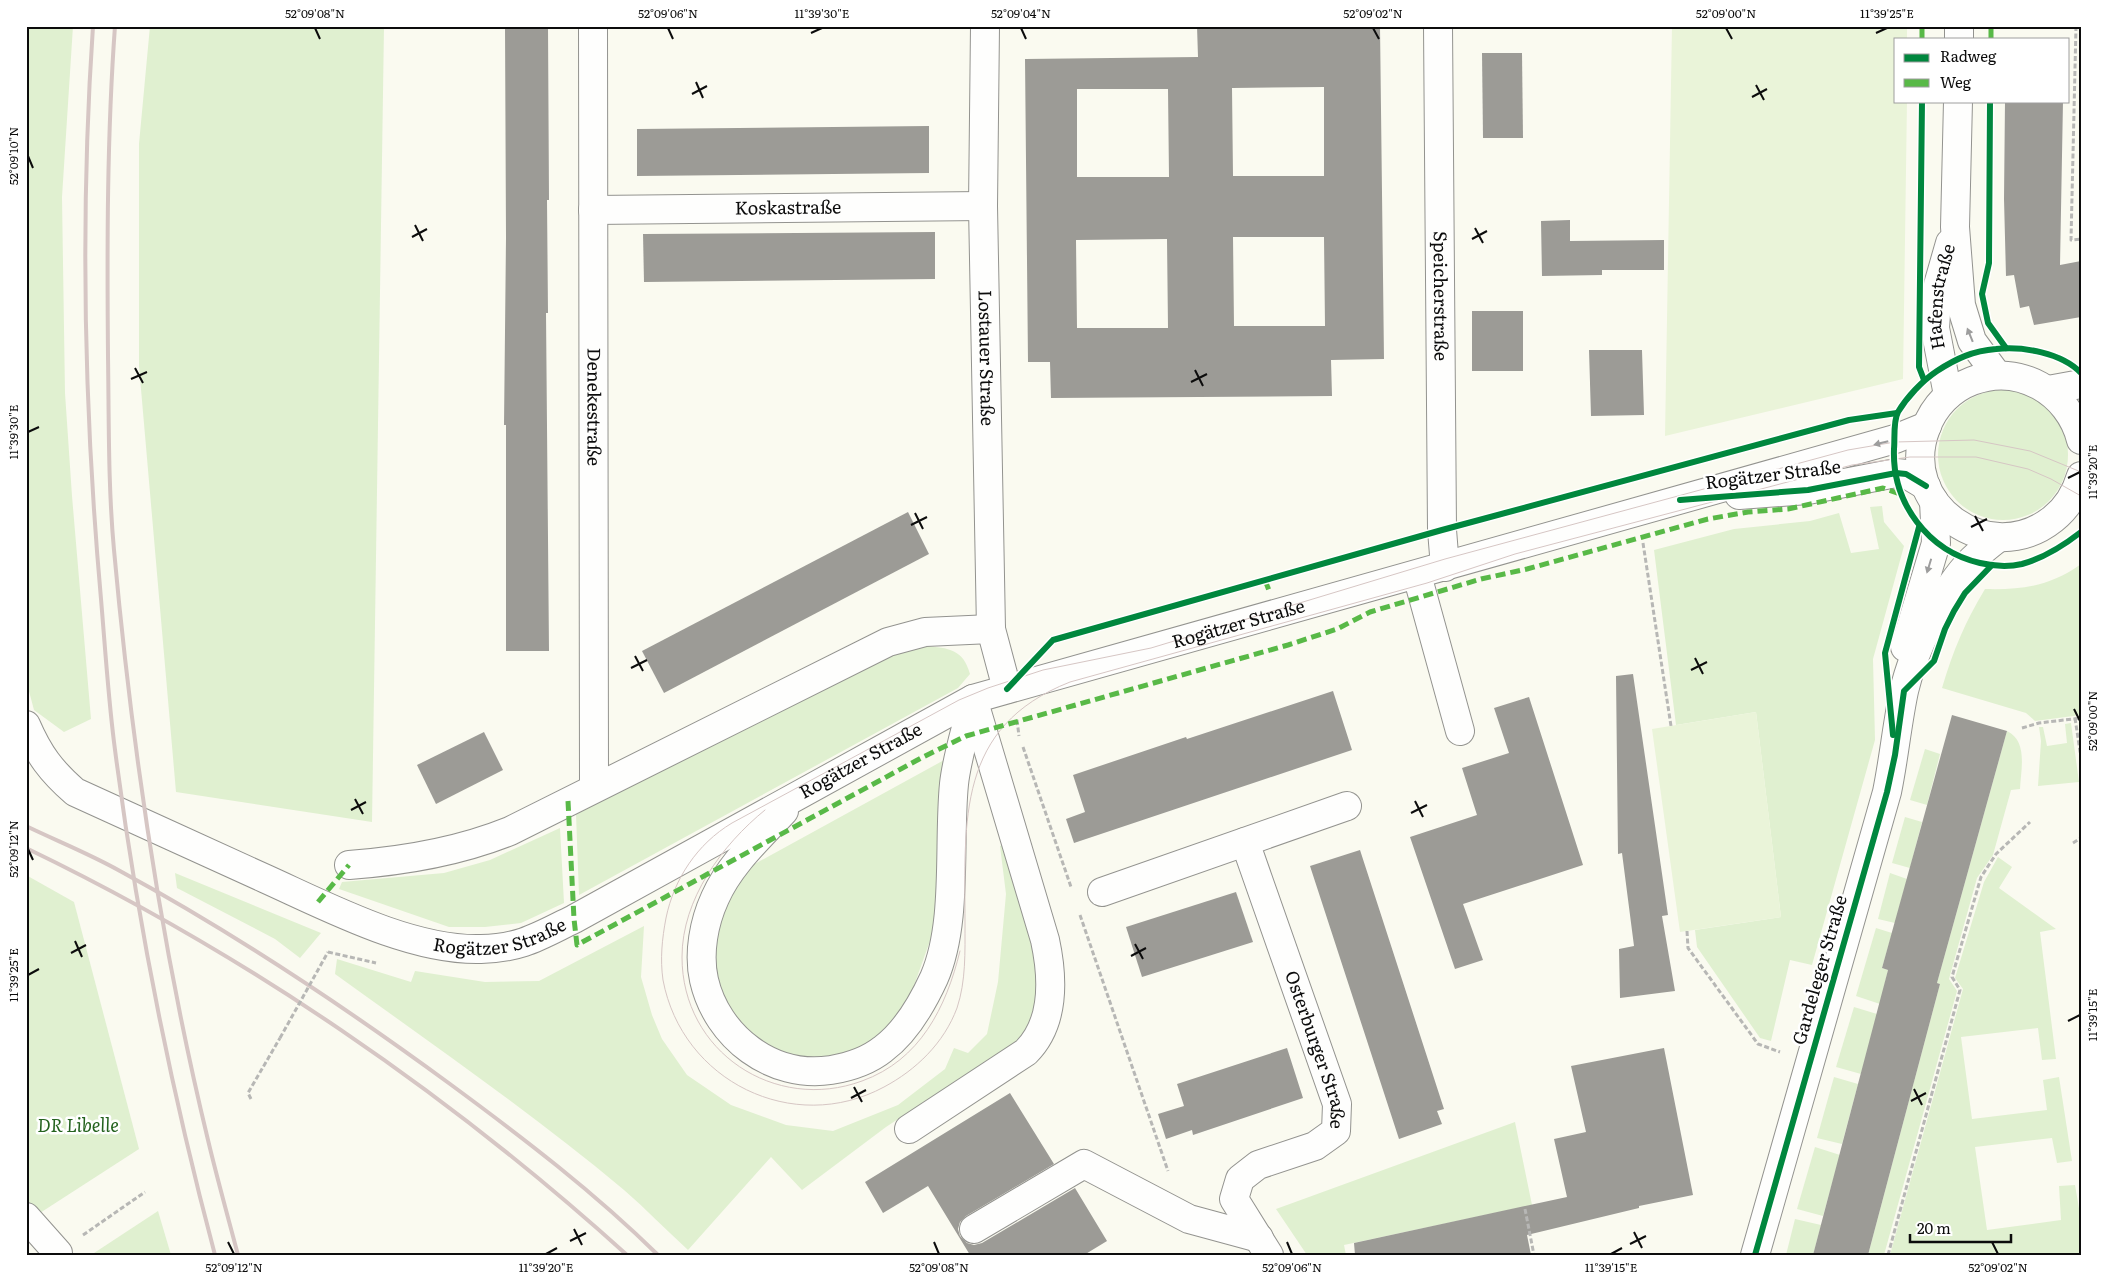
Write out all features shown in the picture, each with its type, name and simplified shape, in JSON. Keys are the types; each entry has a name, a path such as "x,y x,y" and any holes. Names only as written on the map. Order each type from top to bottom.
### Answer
{"street":[{"name":"Denekestraße","path":"593,26 594,787"},
{"name":"Lostauer Straße","path":"985,26 983,206 990,629 1007,688"},
{"name":"Speicherstraße","path":"1438,26 1442,530 1445,567"},
{"name":"Hafenstraße","path":"1958,102 1955,227 1961,305 1974,346 1997,375"},
{"name":"Koskastraße","path":"593,210 983,206"},
{"name":"Hafenstraße","path":"1948,396 1936,328 1938,285 1955,227"},
{"name":"Gardeleger Straße","path":"1755,1255 1887,792 1895,754 1904,691 1905,646 1936,543 1930,493 1920,453 1927,426 1936,409 1948,396 1971,381 1997,375 2024,378 2048,390 2066,408 2076,425 2081,440"},
{"path":"2048,390 2081,384"},
{"name":"Rogätzer Straße","path":"26,725 43,760 54,774 75,792 318,902 385,930 437,945 480,949 514,945 542,936 973,698 1417,575 1848,451 1895,440 1927,426"},
{"name":"Rogätzer Straße","path":"1680,500 1808,490 1896,473 1906,474 1930,493"},
{"path":"1930,493 1946,516 1961,527 1979,535 1998,538 2015,537 2031,532 2070,512 2081,476"},
{"name":"Gardeleger Straße","path":"1904,691 1915,654 1942,601 1971,561 1998,538"},
{"path":"1417,575 1460,731"},
{"path":"349,865 389,862 430,855 490,839 510,831 594,787 888,642 925,632 990,629"},
{"path":"800,793 744,854 721,886 712,905 705,930 702,961 704,979 712,1004 732,1034 751,1051 771,1063 813,1072 841,1068 857,1063 882,1050 902,1030 914,1014 934,977 942,952 948,912 954,784 973,698"},
{"path":"909,1129 1022,1056 1039,1036 1046,1020 1048,1007 1050,973 1045,940 973,698"},
{"path":"1102,892 1347,806"},
{"name":"Osterburger Straße","path":"1245,842 1337,1104 1336,1131 1315,1146 1258,1165 1240,1179 1234,1199 1264,1246"},
{"path":"974,1229 1084,1164 1189,1219 1264,1246"},
{"path":"26,1217 56,1254"}],"path":[{"path":"2076,26 2071,240 2081,239"},
{"path":"1638,512 1671,726"},
{"path":"1007,688 1016,715 1020,737"},
{"path":"2075,718 2081,758"},
{"path":"2022,728 2040,723 2081,718"},
{"path":"1023,747 1074,897"},
{"path":"1888,1255 1960,990 1952,977 1981,877 1996,854 2030,822"},
{"path":"2073,843 2081,838"},
{"path":"1077,906 1170,1178"},
{"path":"1687,931 1688,948 1758,1044 1809,1064"},
{"path":"251,1099 248,1093 328,952 382,964"},
{"path":"56,1254 145,1192"},
{"path":"1525,1209 1534,1255"}],"green space":[{"path":"26,26 73,26 62,197 65,393 91,719 64,732 34,710 26,680"},
{"path":"150,26 384,26 372,822 176,792 139,366 139,144"},
{"path":"1672,26 1907,26 1907,38 1894,38 1894,102 1907,102 1903,379 1665,436"},
{"path":"2003,390 2016,391 2028,395 2049,409 2063,430 2067,442 2067,468 2063,480 2049,501 2028,515 2016,519 2003,520 1990,519 1978,515 1957,501 1943,480 1939,468 1938,455 1939,442 1943,430 1957,409 1978,395 1990,391"},
{"path":"1882,506 1884,522 1904,546 1873,659 1875,740 1812,965 1790,960 1771,1041 1760,1038 1697,947 1695,930 1781,917 1756,712 1676,725 1654,550 1734,529 1810,521 1839,513 1851,553 1879,549 1870,507"},
{"path":"2081,564 2081,715 2035,721 2026,713 1942,688 1960,637 1985,589 2011,589 2036,585 2059,577"},
{"path":"925,646 954,651 963,659 970,674 958,688 579,895 576,814 894,655"},
{"path":"1756,712 1781,917 1680,932 1652,729"},
{"path":"2071,723 2079,782 2038,786 2041,741 2039,727 2043,727 2047,746 2067,743 2065,724"},
{"path":"2007,731 2014,736 2021,748 2020,789 2011,790 1993,855 1977,878 1949,979 1957,991 1884,1255 1868,1255 1940,984 1937,983"},
{"path":"1925,749 1940,754 1927,805 1910,800"},
{"path":"946,759 940,806 935,914 931,938 911,994 896,1019 876,1040 850,1053 818,1059 784,1054 760,1041 735,1018 721,988 717,974 715,940 723,907 751,866"},
{"path":"1905,817 1922,822 1910,868 1892,863"},
{"path":"560,828 564,903 521,923 485,927 449,927 339,889 342,882 444,873 490,860"},
{"path":"1006,843 1029,923 1040,989 1025,1033 1001,1062 995,1055 886,1127 802,1190 771,1157 688,1250 624,1190 589,1161 481,1079 335,974 337,959 411,982 415,971 485,982 539,981 644,926 641,977 652,1015 662,1039 687,1075 731,1105 786,1125 833,1131 898,1105 945,1069 954,1048 968,1053 987,1034 998,982 1006,894 1000,846"},
{"path":"1998,857 2012,867 1999,888 2056,929 2040,932 2056,1059 2042,1060 2038,1028 1961,1037 1972,1119 2047,1110 2043,1080 2059,1077 2072,1161 2057,1163 2052,1138 1975,1147 1987,1230 2061,1220 2059,1186 2075,1185 2081,1220 2081,1255 1890,1255 1963,989 1955,978 1984,882"},
{"path":"175,873 321,933 300,958 275,939 177,888"},
{"path":"1890,873 1907,879 1895,923 1878,919"},
{"name":"DR Libelle","path":"26,875 74,902 139,1149 26,1222"},
{"path":"1876,928 1892,933 1882,968 1888,970 1880,1004 1856,996"},
{"path":"1854,1007 1877,1014 1861,1074 1836,1067"},
{"path":"1834,1077 1858,1084 1842,1144 1817,1138"},
{"path":"1515,1122 1532,1205 1344,1245 1346,1255 1307,1255 1276,1209"},
{"path":"1815,1147 1840,1155 1823,1216 1797,1209"},
{"path":"158,1211 171,1255 91,1255"},
{"path":"1795,1219 1821,1225 1813,1255 1786,1255"}],"building":[{"path":"505,26 548,26 549,200 547,200 548,313 546,313 549,651 506,651 506,425 504,425 506,238"},
{"path":"1197,26 1230,26 1230,28 1380,26 1384,359 1331,360 1332,396 1051,398 1050,362 1028,362 1025,59 1198,57","holes":["1324,87 1324,176 1233,176 1232,88","1077,89 1168,89 1169,177 1077,177","1233,237 1324,237 1325,326 1234,326","1167,239 1168,328 1077,328 1076,240"]},
{"path":"1482,53 1522,53 1523,138 1483,138"},
{"path":"2005,102 2063,102 2060,265 2081,261 2081,317 2034,325 2029,306 2020,308 2014,275 2006,276 2004,199"},
{"path":"929,126 929,173 637,176 637,129"},
{"path":"1570,220 1570,241 1664,240 1664,270 1602,270 1602,275 1542,276 1541,221"},
{"path":"935,232 935,279 644,282 643,234"},
{"path":"1472,311 1523,311 1523,371 1472,371"},
{"path":"1589,350 1642,350 1644,415 1591,416"},
{"path":"908,512 929,554 664,693 642,651"},
{"path":"1633,674 1668,915 1662,916 1675,991 1620,998 1619,949 1634,946 1622,853 1618,854 1616,676"},
{"path":"1333,691 1352,750 1074,843 1066,819 1085,812 1073,775"},
{"path":"1529,697 1583,865 1463,904 1483,960 1455,969 1410,837 1477,815 1462,768 1509,753 1494,708"},
{"path":"1952,715 2007,731 1937,983 1940,984 1868,1255 1813,1255 1888,970 1882,968"},
{"path":"484,732 503,770 436,804 417,765"},
{"path":"1360,850 1444,1109 1437,1111 1442,1124 1399,1139 1310,866"},
{"path":"1236,892 1253,942 1142,977 1126,927"},
{"path":"1287,1048 1303,1098 1193,1135 1192,1130 1166,1139 1158,1114 1184,1106 1177,1084"},
{"path":"1664,1048 1693,1195 1639,1206 1639,1208 1527,1235 1531,1255 1355,1255 1354,1243 1567,1197 1554,1139 1586,1132 1571,1066"},
{"path":"1010,1093 1054,1164 966,1216 960,1222 958,1229 960,1236 967,1243 974,1245 982,1243 1075,1188 1107,1241 1084,1255 970,1255 928,1186 883,1213 865,1182"}],"tram line":[{"path":"2081,472 2030,451 1974,440 1895,442 1848,450 1445,559 1151,648 1043,670 988,688 959,700 732,823 708,841 681,876 666,918 663,934 662,972 674,1016 693,1046 717,1071 746,1090 779,1101 814,1105 849,1101 884,1087 918,1064 945,1033 960,998 965,956 965,848 968,813 975,781 987,751 1006,724 1033,701 1070,682 1427,583 1515,554 1852,465 1910,457 1976,457 2028,469 2051,479 2081,496"},
{"path":"765,810 734,840 707,875 689,914 684,935 682,957 686,991 698,1021 716,1046 739,1067 767,1081 797,1088 829,1089 862,1081 882,1072 900,1060 928,1030 947,992 960,951"}],"railway":[{"path":"93,26 86,169 86,313 95,528 110,706 133,871 156,1000 183,1128 215,1255"},
{"path":"115,26 110,108 108,191 109,429 112,526 121,624 139,773 162,920 191,1067 211,1154 238,1255"},
{"path":"26,826 97,859 163,895 247,945 330,999 450,1084 531,1145 609,1209 658,1255"},
{"path":"26,848 107,889 187,933 265,980 341,1030 416,1083 488,1138 559,1195 627,1255"}],"marked path":[{"path":"1922,26 1922,38"},
{"path":"1991,26 1991,38"},
{"path":"568,801 577,945 923,757 966,736 1288,645 1337,629 1370,612 1481,579 1527,569 1708,519 1748,512 1788,509 1883,488 1900,494"},
{"path":"1265,580 1270,593"},
{"path":"318,902 349,865"}],"cycle path":[{"path":"1922,102 1919,367 1924,380"},
{"path":"1990,102 1989,263 1982,294 1988,323 2006,348"},
{"path":"2081,373 2064,360 2030,350 1996,349 1980,351 1965,356 1951,362 1931,375 1920,384 1906,401 1896,416 1894,449 1895,469 1899,488 1907,506 1929,536 1944,548 1961,557 1990,565 2022,564 2053,551 2081,532"},
{"path":"1007,689 1053,640 1442,530 1849,420 1897,413"},
{"path":"1680,500 1808,490 1896,473 1906,474 1926,486"},
{"path":"1893,735 1885,653 1919,527"},
{"path":"1755,1255 1887,792 1895,755 1904,691 1934,661 1945,629 1954,611 1965,593 1992,565"}]}
